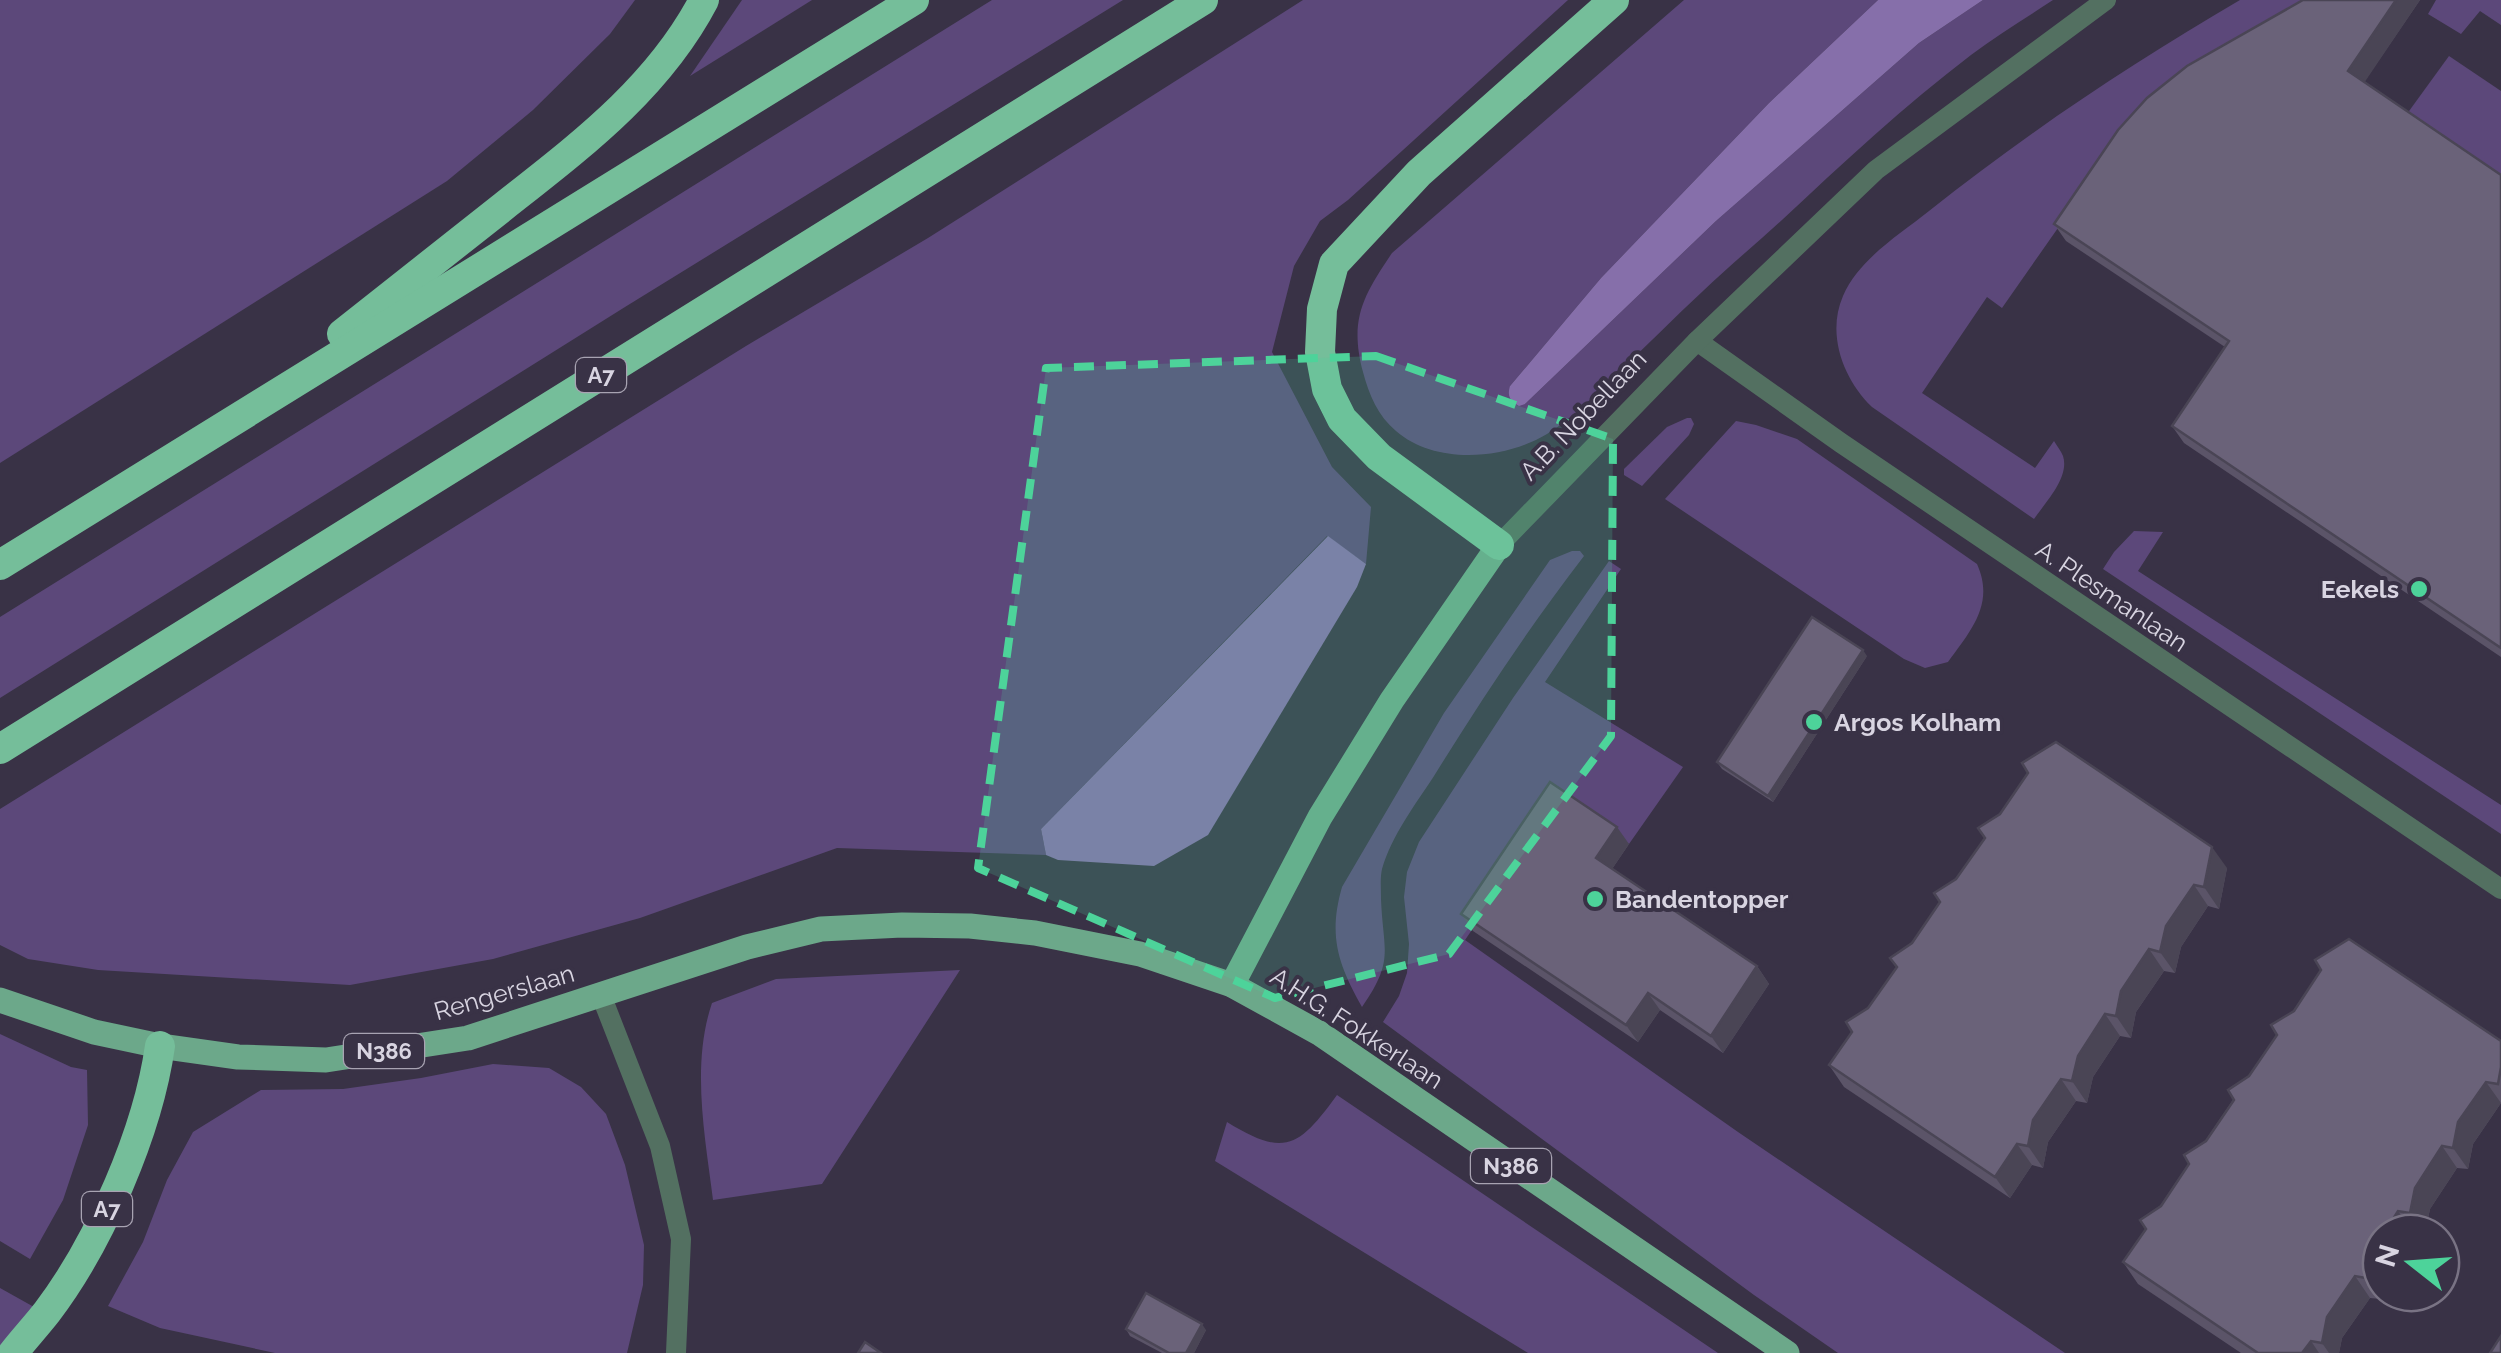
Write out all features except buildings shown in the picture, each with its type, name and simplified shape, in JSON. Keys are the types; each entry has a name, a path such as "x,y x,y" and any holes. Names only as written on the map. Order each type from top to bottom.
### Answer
{"highway":[{"path":"230,422 592,137 676,46 704,0"},
{"path":"0,565 914,0"},
{"name":"A7","path":"0,750 1203,0"},
{"path":"1499,546 1379,457 1342,419 1327,389 1320,352 1322,309 1334,264 1419,173 1614,0"},
{"name":"A7","path":"13,1353 49,1309 100,1228 144,1120 160,1046"}],"main road":[{"name":"A.B. Nobellaan","path":"1232,985 1320,817 1392,700 1499,546"},
{"name":"A.H.G. Fokkerlaan","path":"601,995 747,947 821,929 970,926 1140,954 1232,985 1319,1033 1787,1353"},
{"name":"Rengerslaan","path":"0,1000 94,1032 160,1046 238,1057 326,1060 468,1038 601,995"}],"street":[{"name":"A.B. Nobellaan","path":"1499,546 1696,341 1876,170 2106,0"},
{"name":"A. Plesmanlaan","path":"1696,341 2501,889"},
{"name":"Rengerslaan","path":"601,995 660,1146 681,1239 676,1353"}],"highlighted area":[{"path":"1376,356 1613,439 1611,736 1449,954 1275,998 978,868 1046,368"}],"shaded area":[{"path":"0,0 635,0 610,34 533,110 447,181 0,463"},
{"path":"742,0 812,0 690,76"},
{"path":"992,0 1123,0 0,698 0,617"},
{"path":"1303,0 1568,0 1320,221 1294,266 1272,352 1332,467 1371,507 1366,564 1327,536 1041,829 1046,855 837,848 640,918 493,959 350,985 98,970 28,959 0,945 0,809 746,346 928,238"},
{"path":"1684,0 1878,0 1769,103 1601,278 1510,386 1525,404 1716,221 1919,43 1983,0 2053,0 1981,48 1898,115 1557,428 1530,443 1491,453 1450,454 1412,442 1379,412 1359,354 1361,309 1382,268 1392,253"},
{"path":"1878,0 1983,0 1919,43 1716,221 1525,404 1513,402 1510,386 1601,278 1769,103"},
{"path":"2240,0 2337,0 2130,125 2002,308 1987,297 1922,393 2035,468 2054,441 2063,456 2063,472 2034,519 1872,407 1862,396 1846,370 1837,341 1843,296 1859,270 1881,249 2004,154 2120,74"},
{"path":"2436,0 2501,0 2501,25 2480,11 2461,34 2428,14"},
{"path":"2449,56 2501,91 2501,184 2404,118"},
{"path":"1687,418 1694,424 1689,435 1642,486 1624,475 1624,469 1667,427"},
{"path":"1736,421 1797,439 1977,564 1982,578 1982,604 1972,627 1948,662 1925,668 1904,659 1665,499"},
{"path":"2134,531 2163,532 2138,571 2501,805 2501,834 2103,569"},
{"path":"1328,536 1366,564 1357,587 1208,835 1154,866 1058,860 1046,855 1041,829"},
{"path":"1580,551 1584,556 1488,691 1392,844 1381,876 1383,966 1362,1007 1338,949 1336,920 1342,887 1444,713 1550,560"},
{"path":"1609,561 1621,569 1545,682 1683,767 1629,844 1562,799 1465,940 1738,1132 2065,1353 1838,1353 1383,1022 1407,973 1409,944 1404,897 1407,872 1419,842"},
{"path":"960,970 822,1184 713,1200 701,1076 712,1003 776,979"},
{"path":"0,1034 71,1067 87,1070 88,1125 63,1200 30,1259 0,1241"},
{"path":"493,1064 549,1068 581,1087 606,1114 625,1165 644,1245 643,1285 627,1353 275,1353 160,1328 108,1306 143,1242 167,1180 193,1132 261,1090 343,1089"},
{"path":"1337,1095 1718,1353 1528,1353 1215,1161 1227,1122 1263,1140 1290,1142 1312,1126"},
{"path":"0,1288 34,1307 0,1353"}],"place":[{"name":"Eekels","path":"2419,589"},
{"name":"Argos Kolham","path":"1814,722"},
{"name":"Bandentopper","path":"1595,899"}]}
